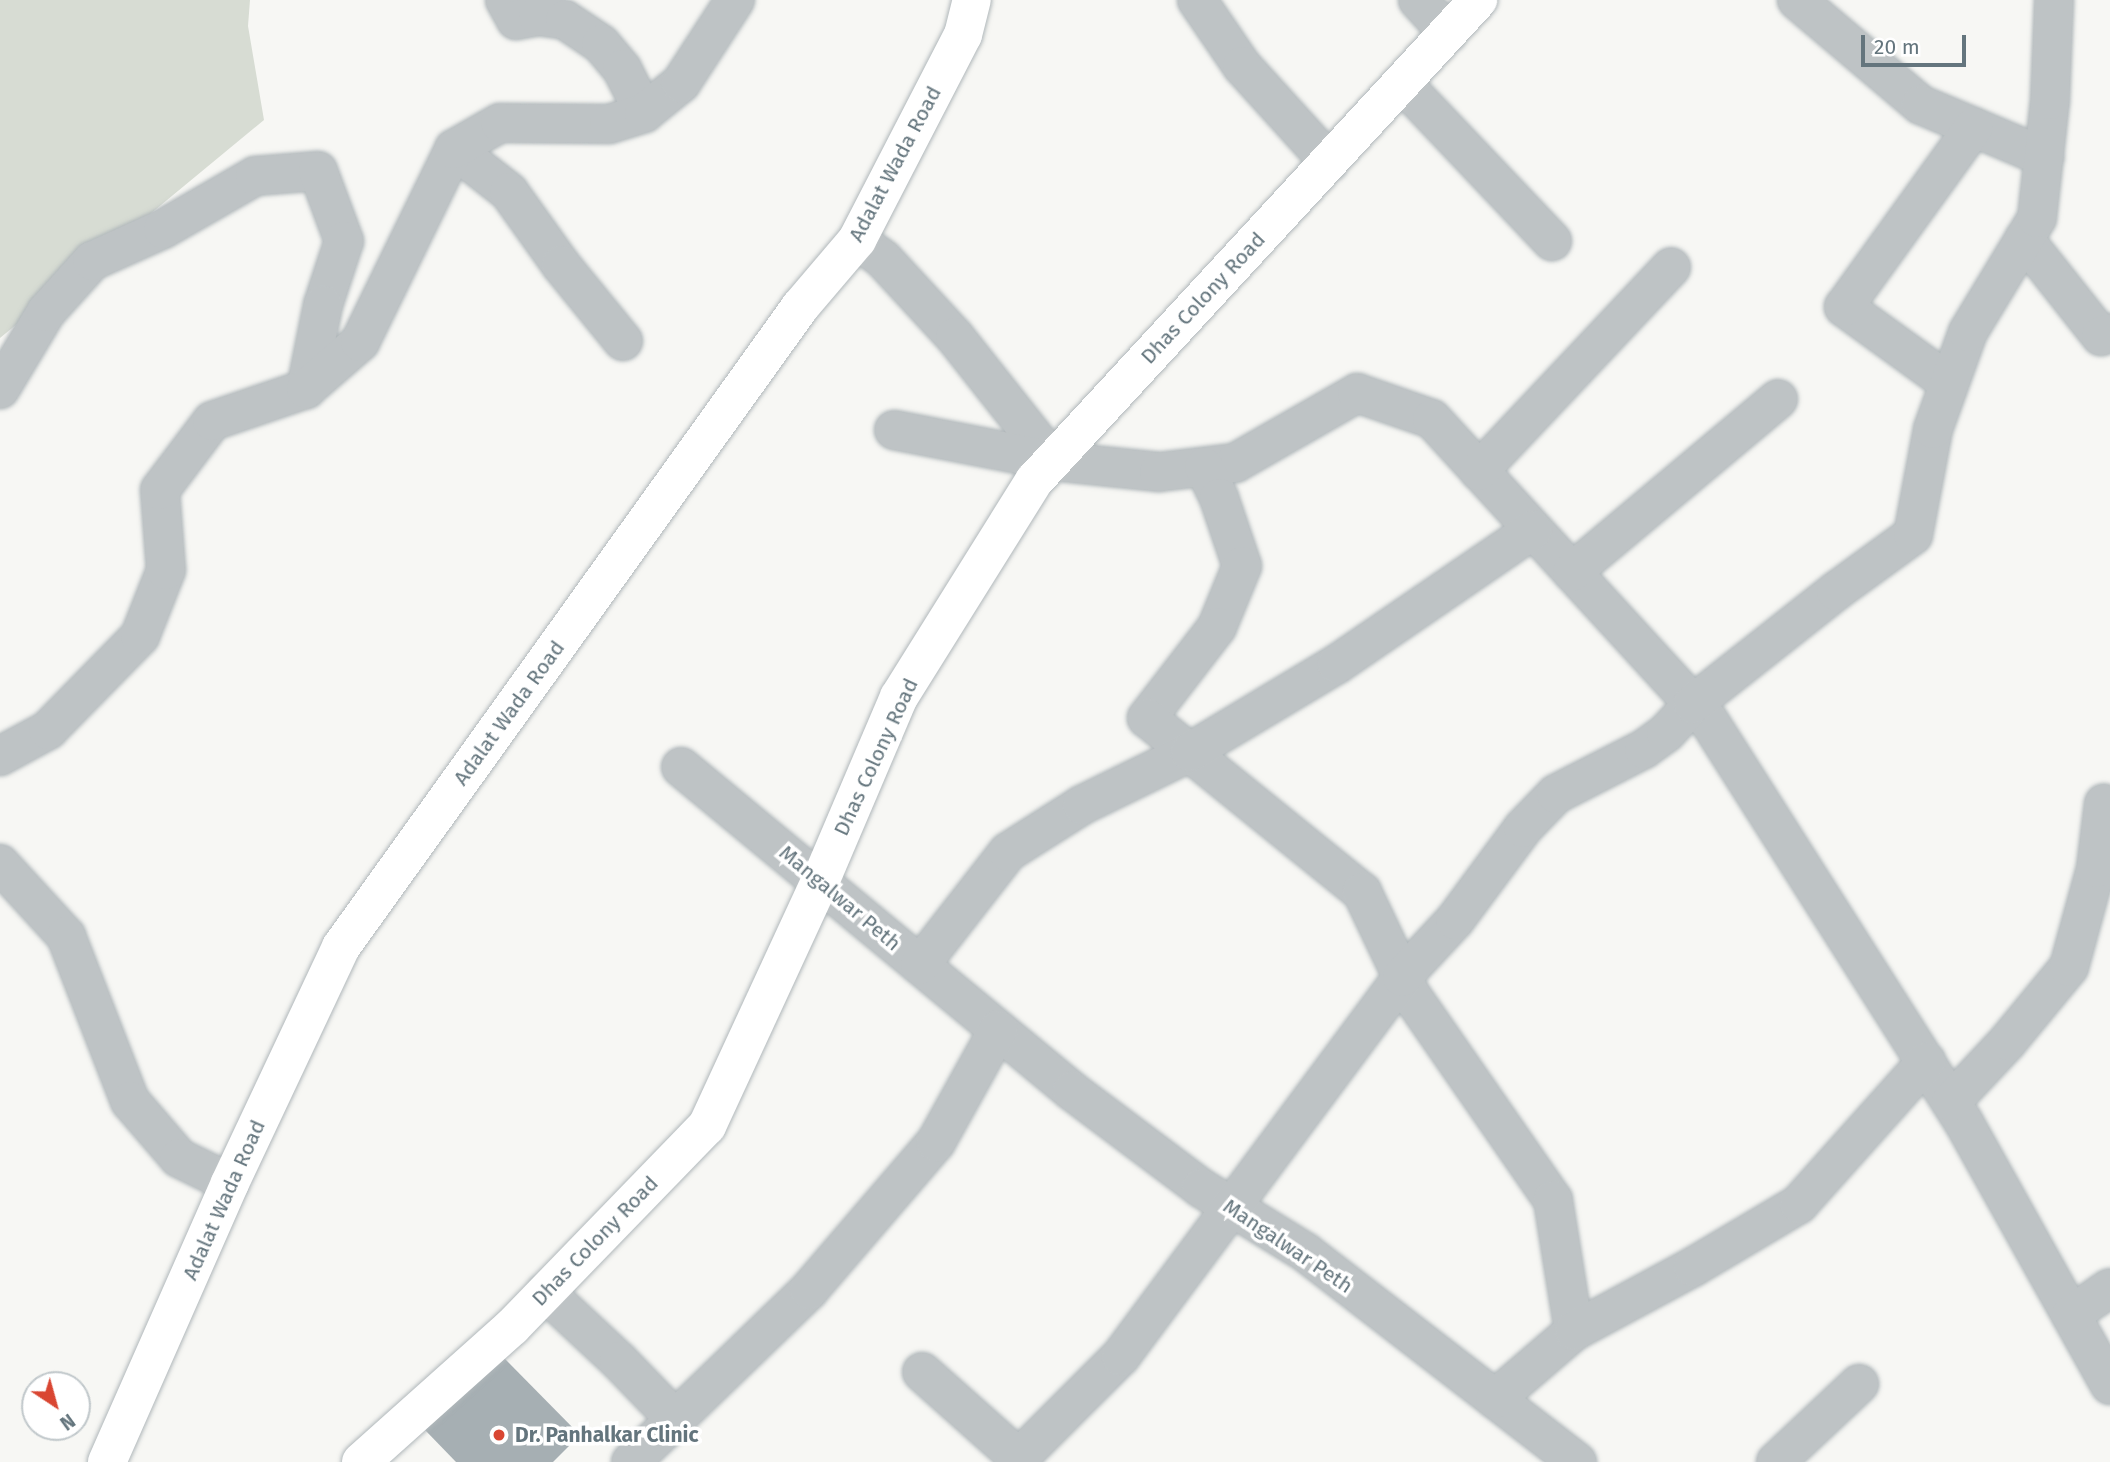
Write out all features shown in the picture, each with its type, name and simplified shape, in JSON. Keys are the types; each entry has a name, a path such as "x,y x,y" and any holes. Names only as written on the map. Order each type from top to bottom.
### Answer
{"street":[{"path":"505,0 516,20 538,16 565,20 601,44 622,69 644,113"},
{"path":"0,756 48,730 140,636 166,570 160,490 212,421 306,389 360,342 454,149 500,123 609,124 644,113 681,83 715,36 735,0"},
{"name":"Adalat Wada Road","path":"107,1462 230,1184 341,947 800,307 857,240 962,35 972,0"},
{"path":"1197,0 1242,66 1329,162"},
{"path":"1418,0 1448,33"},
{"name":"Dhas Colony Road","path":"361,1462 512,1327 707,1126 820,882 899,697 1034,481 1478,0"},
{"path":"1797,0 1921,106 2044,157"},
{"path":"922,1372 1018,1461 1121,1356 1230,1205 1402,977 1455,920 1523,828 1556,794 1644,749 1666,733 1693,704 1836,590 1913,535 1933,429 1968,332 2037,218 2050,100 2054,0"},
{"path":"1402,83 1552,241"},
{"path":"1949,383 1844,307 1974,127"},
{"path":"454,149 509,192 561,265 623,341"},
{"path":"0,389 46,312 92,261 163,229 255,176 318,172 344,241 323,305 306,389"},
{"path":"2024,239 2101,337 2110,333"},
{"path":"857,240 883,259 955,337 1053,461"},
{"path":"1479,471 1671,267"},
{"path":"894,430 1053,461 1159,472 1235,463 1357,393 1432,419 1709,721 1951,1102 2110,1385"},
{"path":"1572,572 1778,398"},
{"path":"1204,467 1219,498 1242,566 1217,627 1147,718 1362,891 1411,995 1553,1200 1574,1331"},
{"path":"920,965 1008,852 1082,805 1190,752 1337,664 1533,530"},
{"name":"Mangalwar Peth","path":"681,766 1072,1091 1230,1205 1306,1252 1577,1462"},
{"path":"1951,1102 2008,1041 2069,967 2096,868 2104,803"},
{"path":"0,864 66,936 130,1101 179,1158 230,1184"},
{"path":"631,1462 809,1290 936,1142 999,1030"},
{"path":"1495,1399 1574,1331 1693,1267 1799,1204 1926,1062"},
{"path":"2071,1315 2110,1288"},
{"path":"545,1292 620,1361 676,1419"},
{"path":"1776,1462 1859,1384"}],"shaded area":[{"path":"0,0 250,0 248,26 264,120 0,338"}],"building":[{"path":"501,1355 580,1435 553,1462 456,1462 425,1430"}],"place":[{"name":"Dr. Panhalkar Clinic","path":"499,1435"}]}
